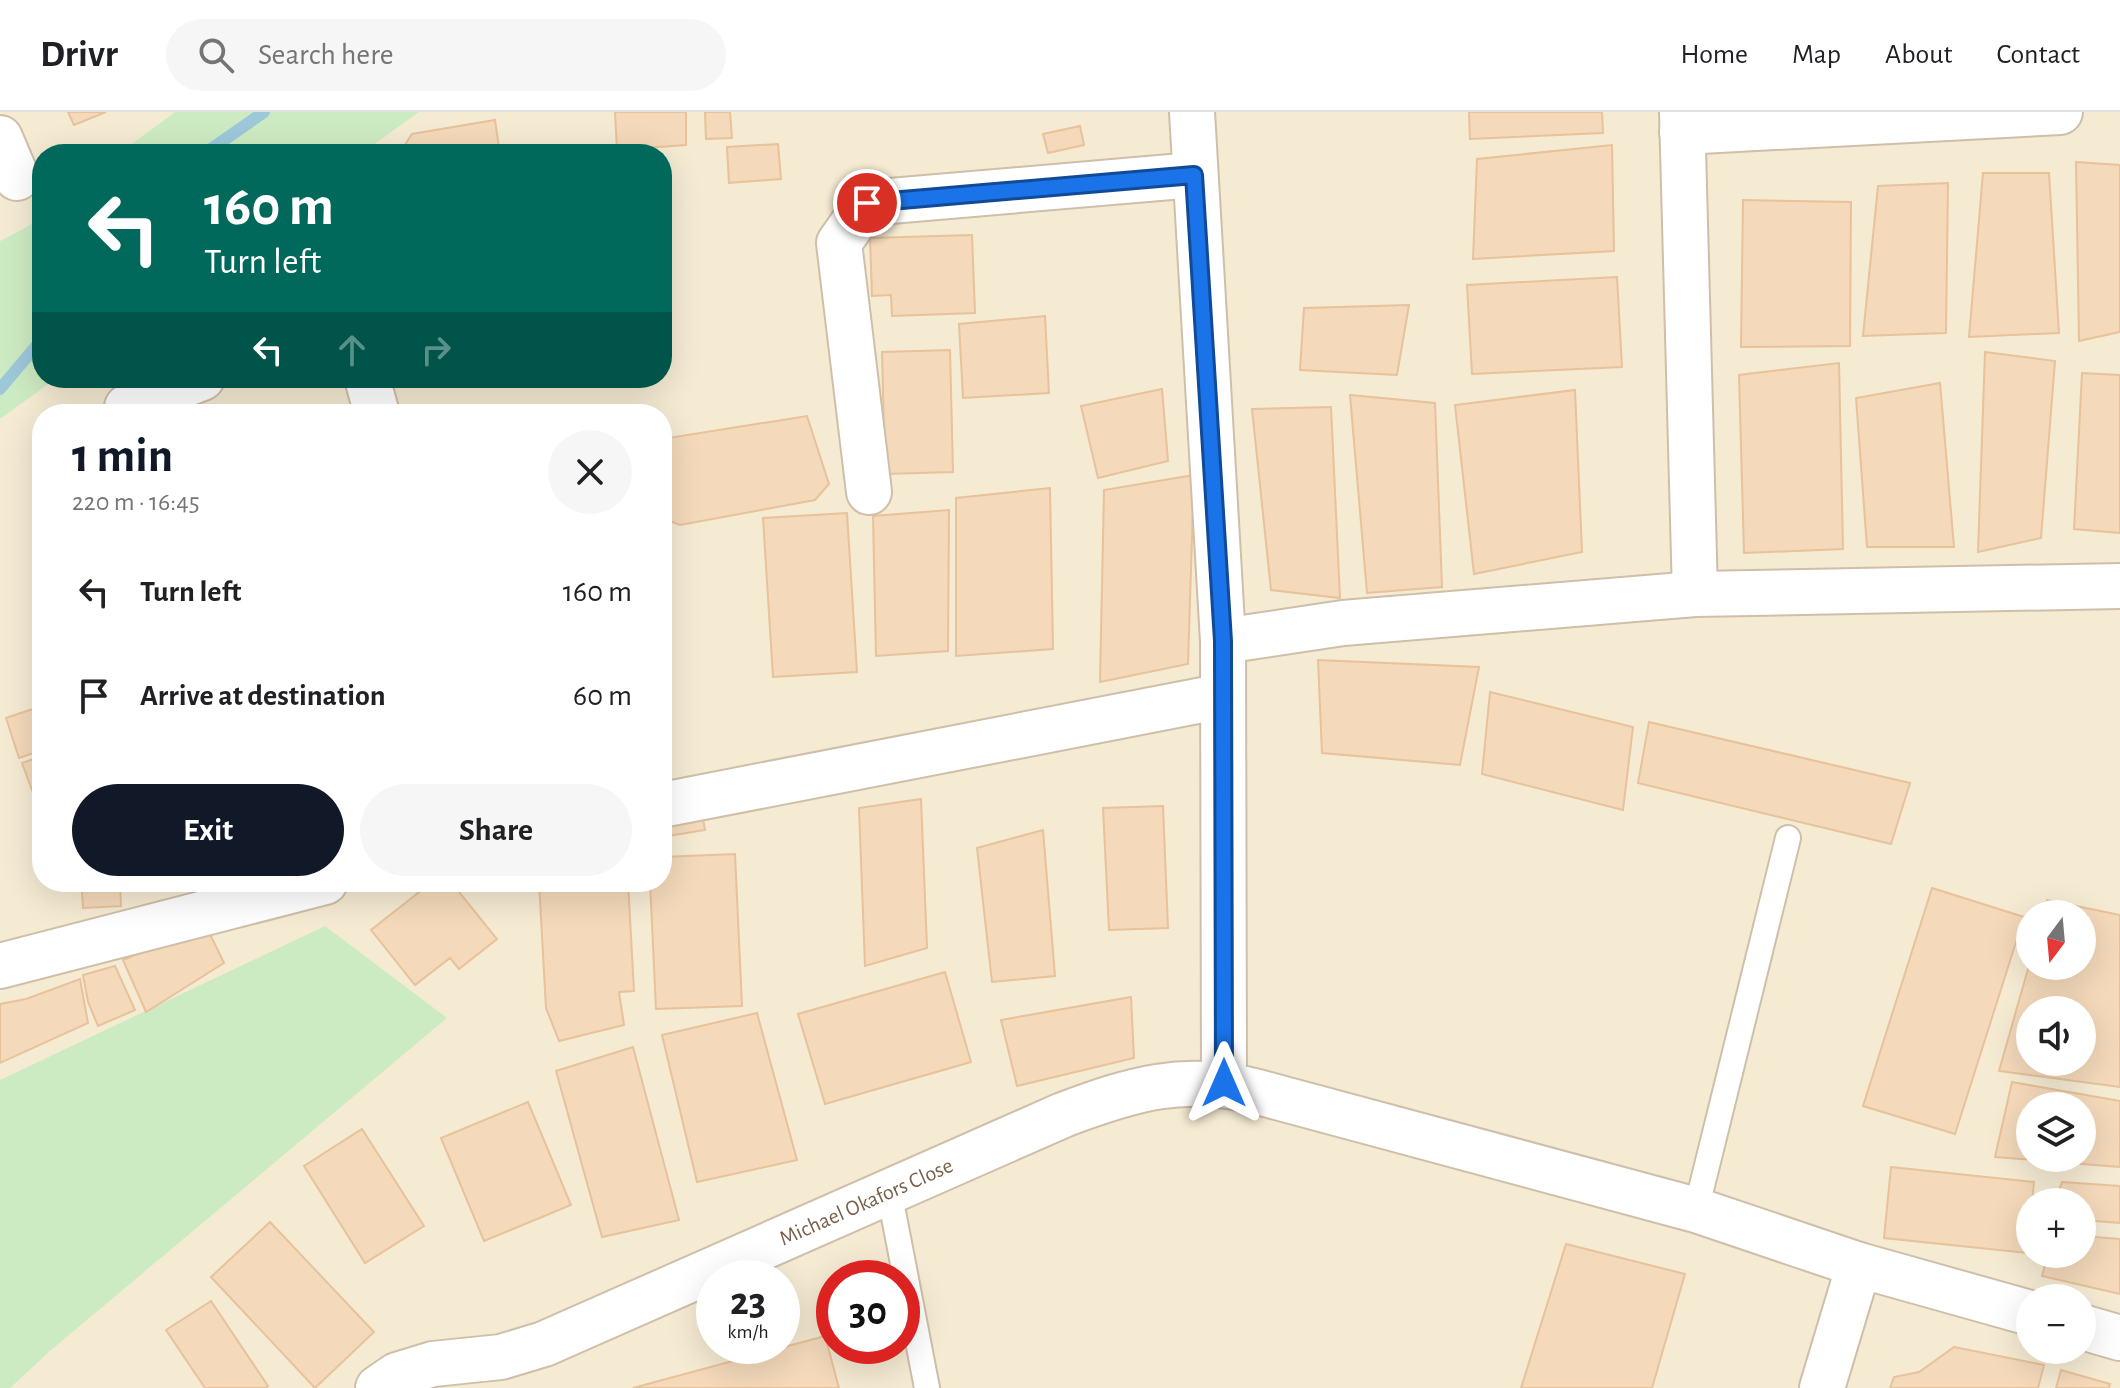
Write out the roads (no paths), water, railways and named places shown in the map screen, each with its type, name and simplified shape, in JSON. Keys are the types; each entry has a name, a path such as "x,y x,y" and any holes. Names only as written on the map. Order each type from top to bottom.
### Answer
{"street":[{"path":"1192,112 1223,641 1224,1083"},
{"path":"1695,594 1682,122 2060,112"},
{"path":"0,138 17,178"},
{"path":"869,492 839,243 867,203 1194,175"},
{"path":"135,404 176,388"},
{"path":"1223,641 1343,623 1695,594 2120,586"},
{"path":"672,803 1223,696"},
{"path":"0,966 286,892"},
{"name":"Michael Okafors Close","path":"378,1388 397,1375 433,1364 501,1357 544,1344 1063,1115 1125,1092 1171,1085 1224,1083 1696,1210 1859,1265 2016,1309"},
{"path":"1822,1388 1859,1265"},
{"path":"2096,1331 2120,1338"}],"lane":[{"path":"1696,1210 1788,838"},
{"path":"889,1191 927,1388"}],"waterway":[{"path":"218,144 264,112"},
{"path":"0,389 32,351"}]}
